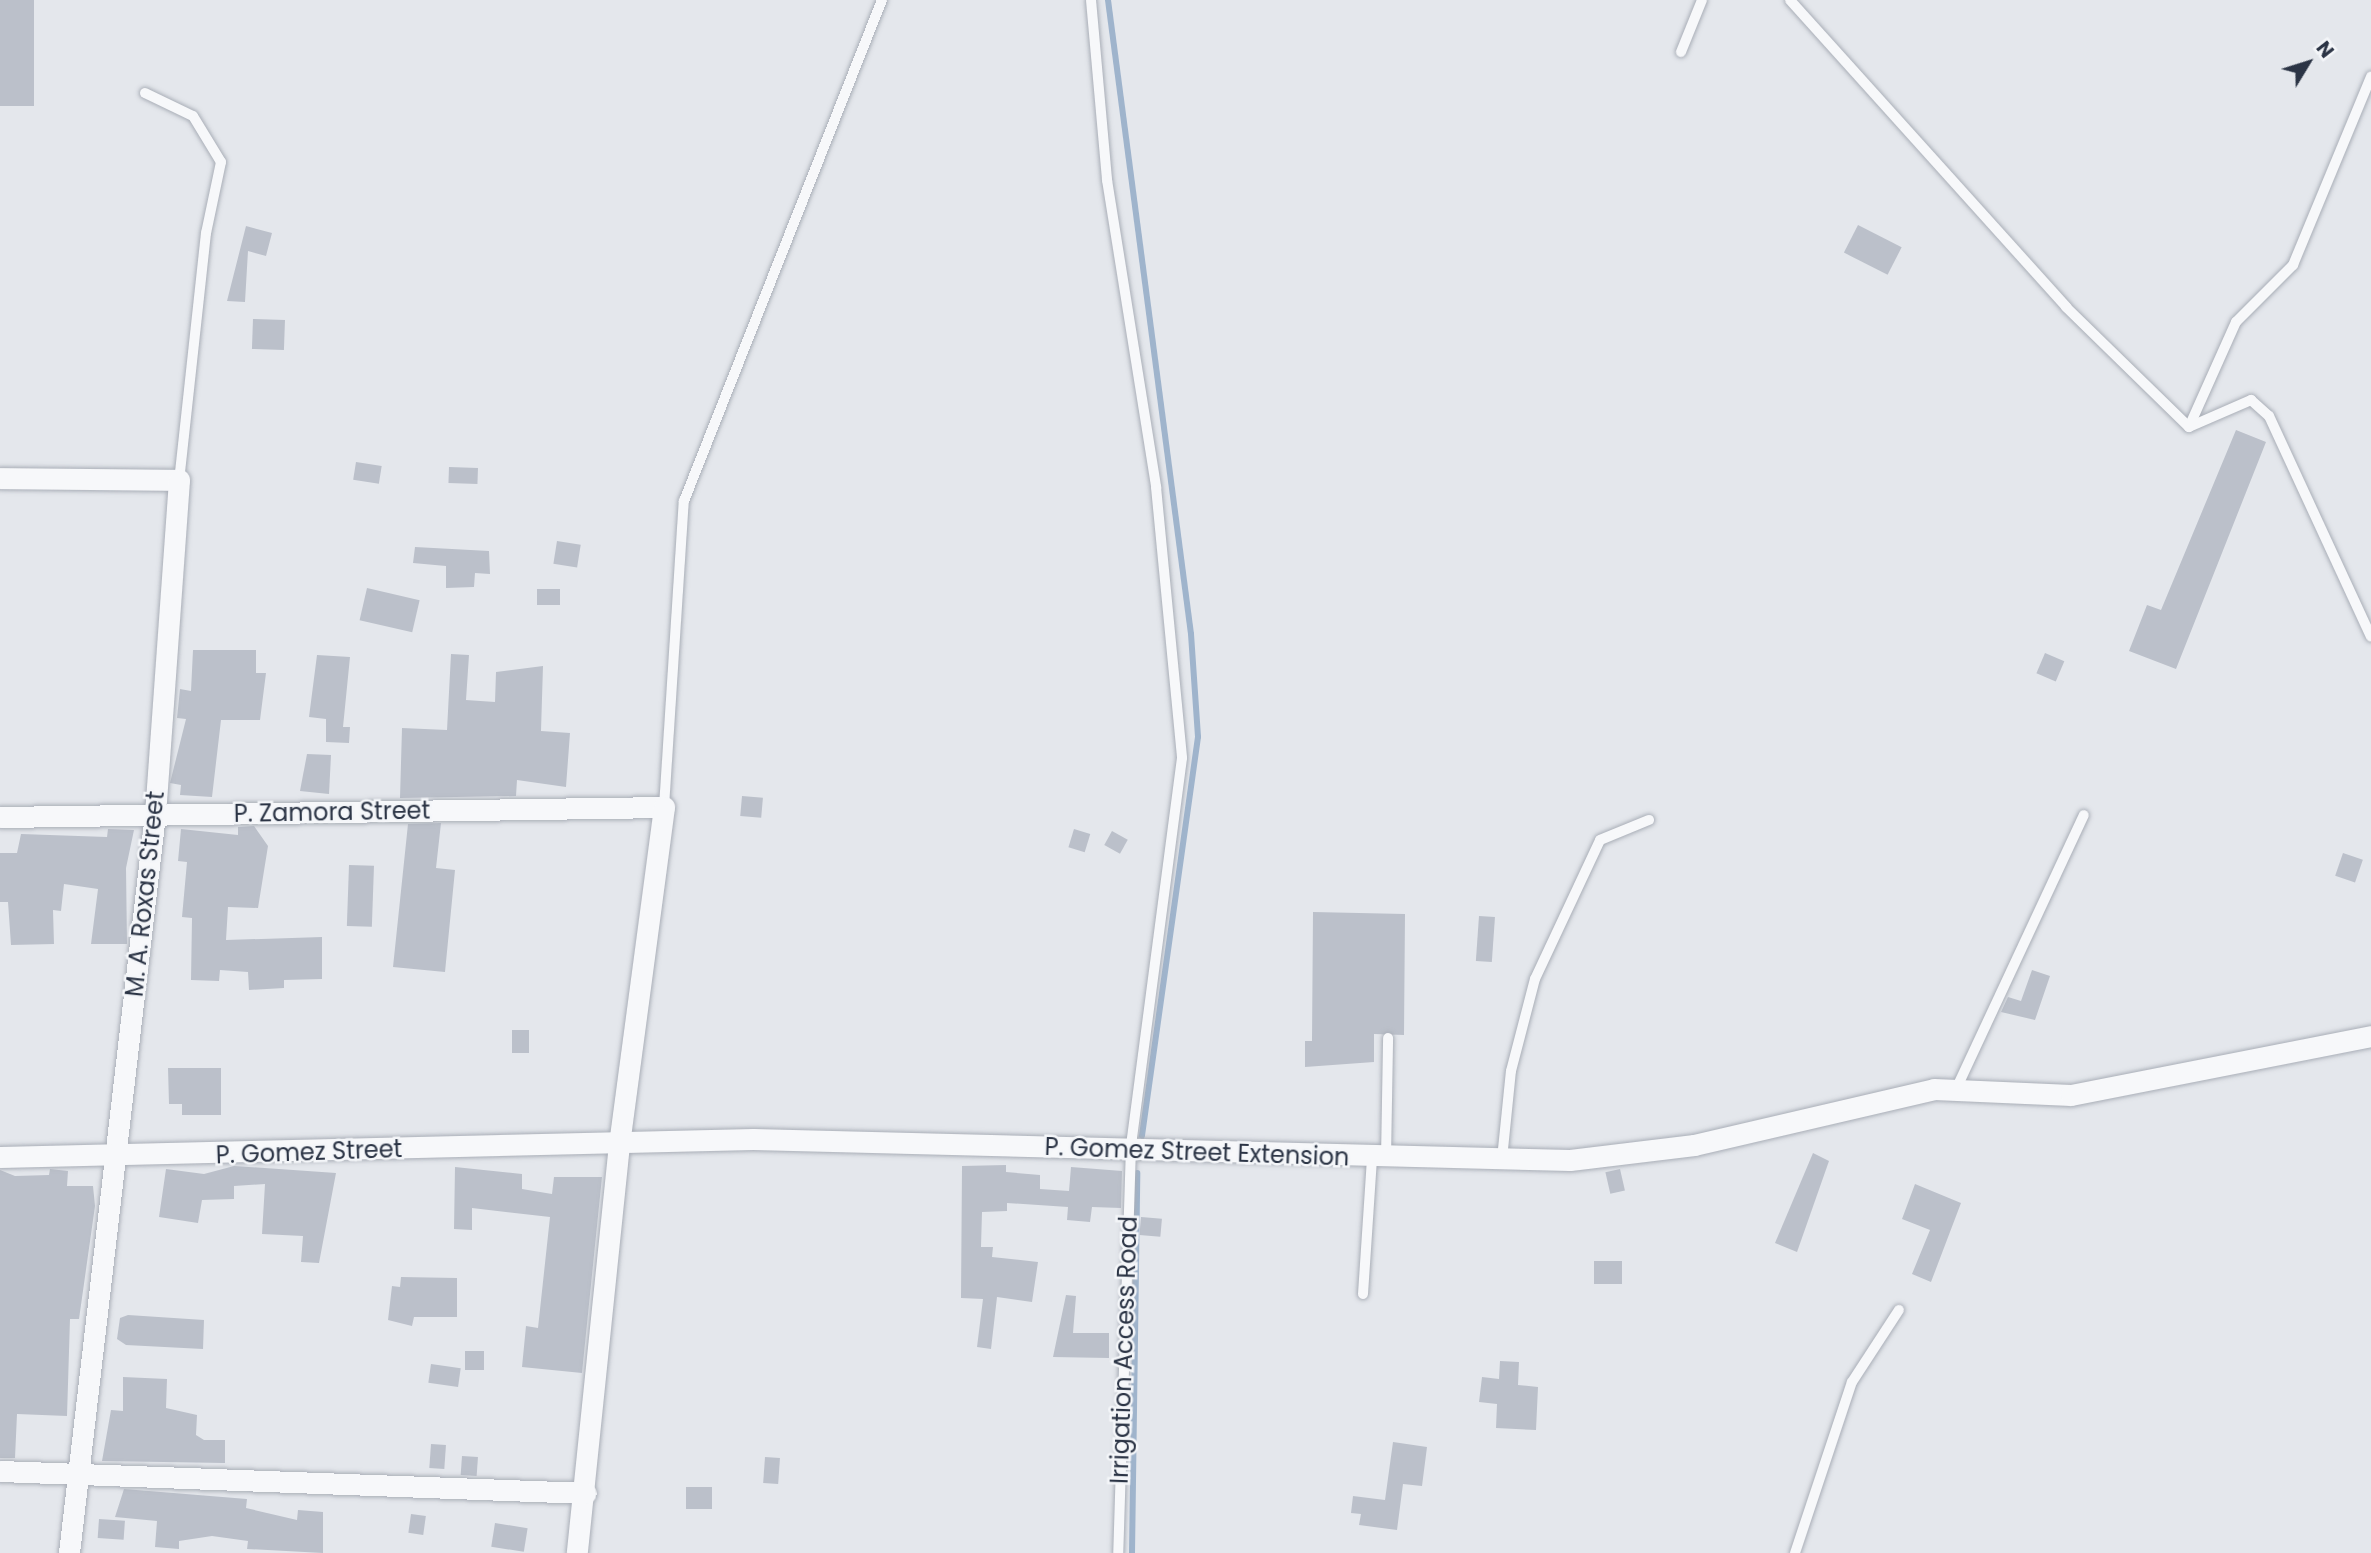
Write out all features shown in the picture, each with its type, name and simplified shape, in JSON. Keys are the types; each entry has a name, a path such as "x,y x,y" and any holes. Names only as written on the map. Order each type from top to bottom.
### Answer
{"street":[{"path":"0,478 179,480"},
{"name":"M. A. Roxas Street","path":"69,1553 155,814 179,480"},
{"name":"P. Zamora Street","path":"0,817 663,807"},
{"path":"577,1553 586,1493 619,1144 663,807"},
{"name":"P. Gomez Street Extension","path":"619,1144 753,1139 1131,1147 1379,1158 1602,1158 1694,1145 1772,1124 1957,1087 2071,1095 2371,1035"},
{"name":"P. Gomez Street","path":"0,1157 113,1158 619,1144"},
{"path":"0,1471 586,1493"}],"lane":[{"path":"663,807 688,489 882,0"},
{"name":"Irrigation Access Road","path":"1091,0 1107,180 1156,487 1182,758 1131,1147 1118,1553"},
{"path":"1681,52 1702,0"},
{"path":"1790,0 2066,307 2189,427"},
{"path":"2189,427 2236,322 2293,265 2371,77"},
{"name":"M. A. Roxas Street","path":"145,93 186,111 216,148 221,162 206,233 179,480"},
{"path":"2189,427 2251,400 2269,416 2371,637"},
{"path":"1957,1087 2084,815"},
{"path":"1503,1159 1511,1071 1535,979 1600,840 1649,820"},
{"path":"1363,1294 1379,1158 1388,1038"},
{"path":"1795,1553 1852,1382 1899,1310"}],"building":[{"path":"0,0 34,0 34,106 0,106"},
{"path":"1858,225 1902,247 1888,275 1844,253"},
{"path":"246,226 272,233 266,256 248,251 245,302 227,301"},
{"path":"253,319 285,320 284,350 252,349"},
{"path":"2236,430 2266,442 2176,669 2129,651 2147,605 2161,610"},
{"path":"356,462 382,466 379,484 353,480"},
{"path":"449,467 478,468 477,484 448,483"},
{"path":"557,541 581,545 577,567 553,564"},
{"path":"415,547 489,551 490,574 475,573 474,587 446,588 446,566 413,563"},
{"path":"367,588 420,600 412,632 360,620"},
{"path":"537,589 560,589 560,605 537,605"},
{"path":"193,650 256,650 256,673 266,673 260,720 221,720 212,797 180,795 181,785 170,783 186,719 177,718 180,689 191,691"},
{"path":"2045,653 2064,661 2056,681 2036,673"},
{"path":"451,654 469,655 466,700 495,702 496,672 543,666 541,731 570,733 566,787 517,780 516,796 400,798 402,728 447,730"},
{"path":"317,655 350,657 343,727 350,727 349,743 326,742 326,719 309,717"},
{"path":"307,754 331,755 329,794 300,791"},
{"path":"742,796 763,798 761,818 740,816"},
{"path":"441,823 436,868 455,870 445,972 393,967 408,824"},
{"path":"254,826 268,846 258,908 228,907 226,940 322,937 322,979 284,980 284,988 249,990 248,972 220,970 219,981 191,980 192,918 182,917 187,862 178,861 181,829 238,835 238,827"},
{"path":"108,829 134,830 126,868 127,944 91,944 98,889 64,884 61,911 53,910 54,944 11,945 8,902 0,902 0,853 17,853 21,834 107,837"},
{"path":"1074,829 1090,834 1085,852 1068,847"},
{"path":"1112,831 1128,840 1120,854 1104,845"},
{"path":"2343,853 2363,860 2355,883 2335,876"},
{"path":"349,865 374,866 372,927 347,926"},
{"path":"1313,912 1405,914 1404,1035 1374,1034 1374,1062 1305,1067 1305,1041 1312,1041"},
{"path":"1479,916 1495,917 1492,962 1476,961"},
{"path":"2032,970 2050,976 2035,1020 2001,1012 2008,997 2021,1001"},
{"path":"512,1030 529,1030 529,1053 512,1053"},
{"path":"168,1068 221,1068 221,1115 182,1115 182,1104 169,1104"},
{"path":"1813,1153 1829,1161 1797,1252 1775,1243"},
{"path":"1006,1165 1006,1172 1040,1175 1040,1189 1069,1191 1071,1167 1122,1171 1121,1208 1092,1207 1090,1222 1067,1220 1068,1207 1007,1203 1007,1211 982,1212 981,1247 993,1247 992,1257 1038,1262 1032,1302 997,1297 991,1349 977,1347 983,1299 961,1298 962,1166"},
{"path":"234,1166 336,1173 319,1263 301,1262 303,1236 262,1234 265,1184 234,1186 234,1199 202,1200 198,1223 159,1217 166,1169 204,1174"},
{"path":"455,1167 522,1174 522,1189 552,1194 554,1177 602,1177 582,1373 522,1367 526,1326 538,1328 550,1217 472,1208 472,1230 454,1229"},
{"path":"50,1169 68,1171 67,1186 93,1186 95,1206 79,1319 70,1319 67,1416 17,1414 15,1458 0,1458 0,1170 15,1176 49,1175"},
{"path":"1620,1169 1625,1190 1610,1194 1605,1172"},
{"path":"1915,1184 1961,1203 1931,1282 1912,1274 1930,1230 1902,1219"},
{"path":"1141,1217 1162,1219 1160,1237 1139,1235"},
{"path":"1594,1261 1622,1261 1622,1284 1594,1284"},
{"path":"401,1277 457,1278 457,1317 414,1317 412,1326 388,1320 392,1286 400,1287"},
{"path":"1066,1295 1076,1296 1073,1333 1109,1333 1109,1358 1053,1357"},
{"path":"128,1315 204,1320 203,1349 126,1345 117,1339 120,1318"},
{"path":"465,1351 484,1351 484,1370 465,1370"},
{"path":"1500,1361 1519,1362 1518,1385 1538,1387 1536,1430 1496,1428 1497,1404 1479,1402 1482,1377 1499,1379"},
{"path":"431,1364 461,1368 458,1387 428,1383"},
{"path":"123,1377 167,1379 166,1408 197,1415 196,1435 204,1440 225,1440 225,1463 102,1461 111,1410 123,1411"},
{"path":"1393,1442 1427,1447 1422,1486 1403,1484 1397,1530 1359,1525 1361,1514 1351,1513 1353,1496 1385,1500"},
{"path":"431,1444 446,1445 444,1469 429,1468"},
{"path":"462,1456 478,1457 477,1476 461,1475"},
{"path":"765,1457 780,1458 778,1484 763,1483"},
{"path":"686,1487 712,1487 712,1509 686,1509"},
{"path":"124,1489 247,1499 246,1508 297,1520 298,1510 323,1512 323,1553 247,1549 248,1541 212,1536 179,1541 179,1549 155,1547 157,1521 115,1517"},
{"path":"411,1514 426,1516 423,1535 408,1533"},
{"path":"99,1519 125,1521 124,1540 98,1538"},
{"path":"495,1523 528,1528 524,1552 491,1547"}],"waterway":[{"path":"1108,0 1191,634 1198,737 1142,1136"},
{"path":"1132,1553 1137,1173"}]}
